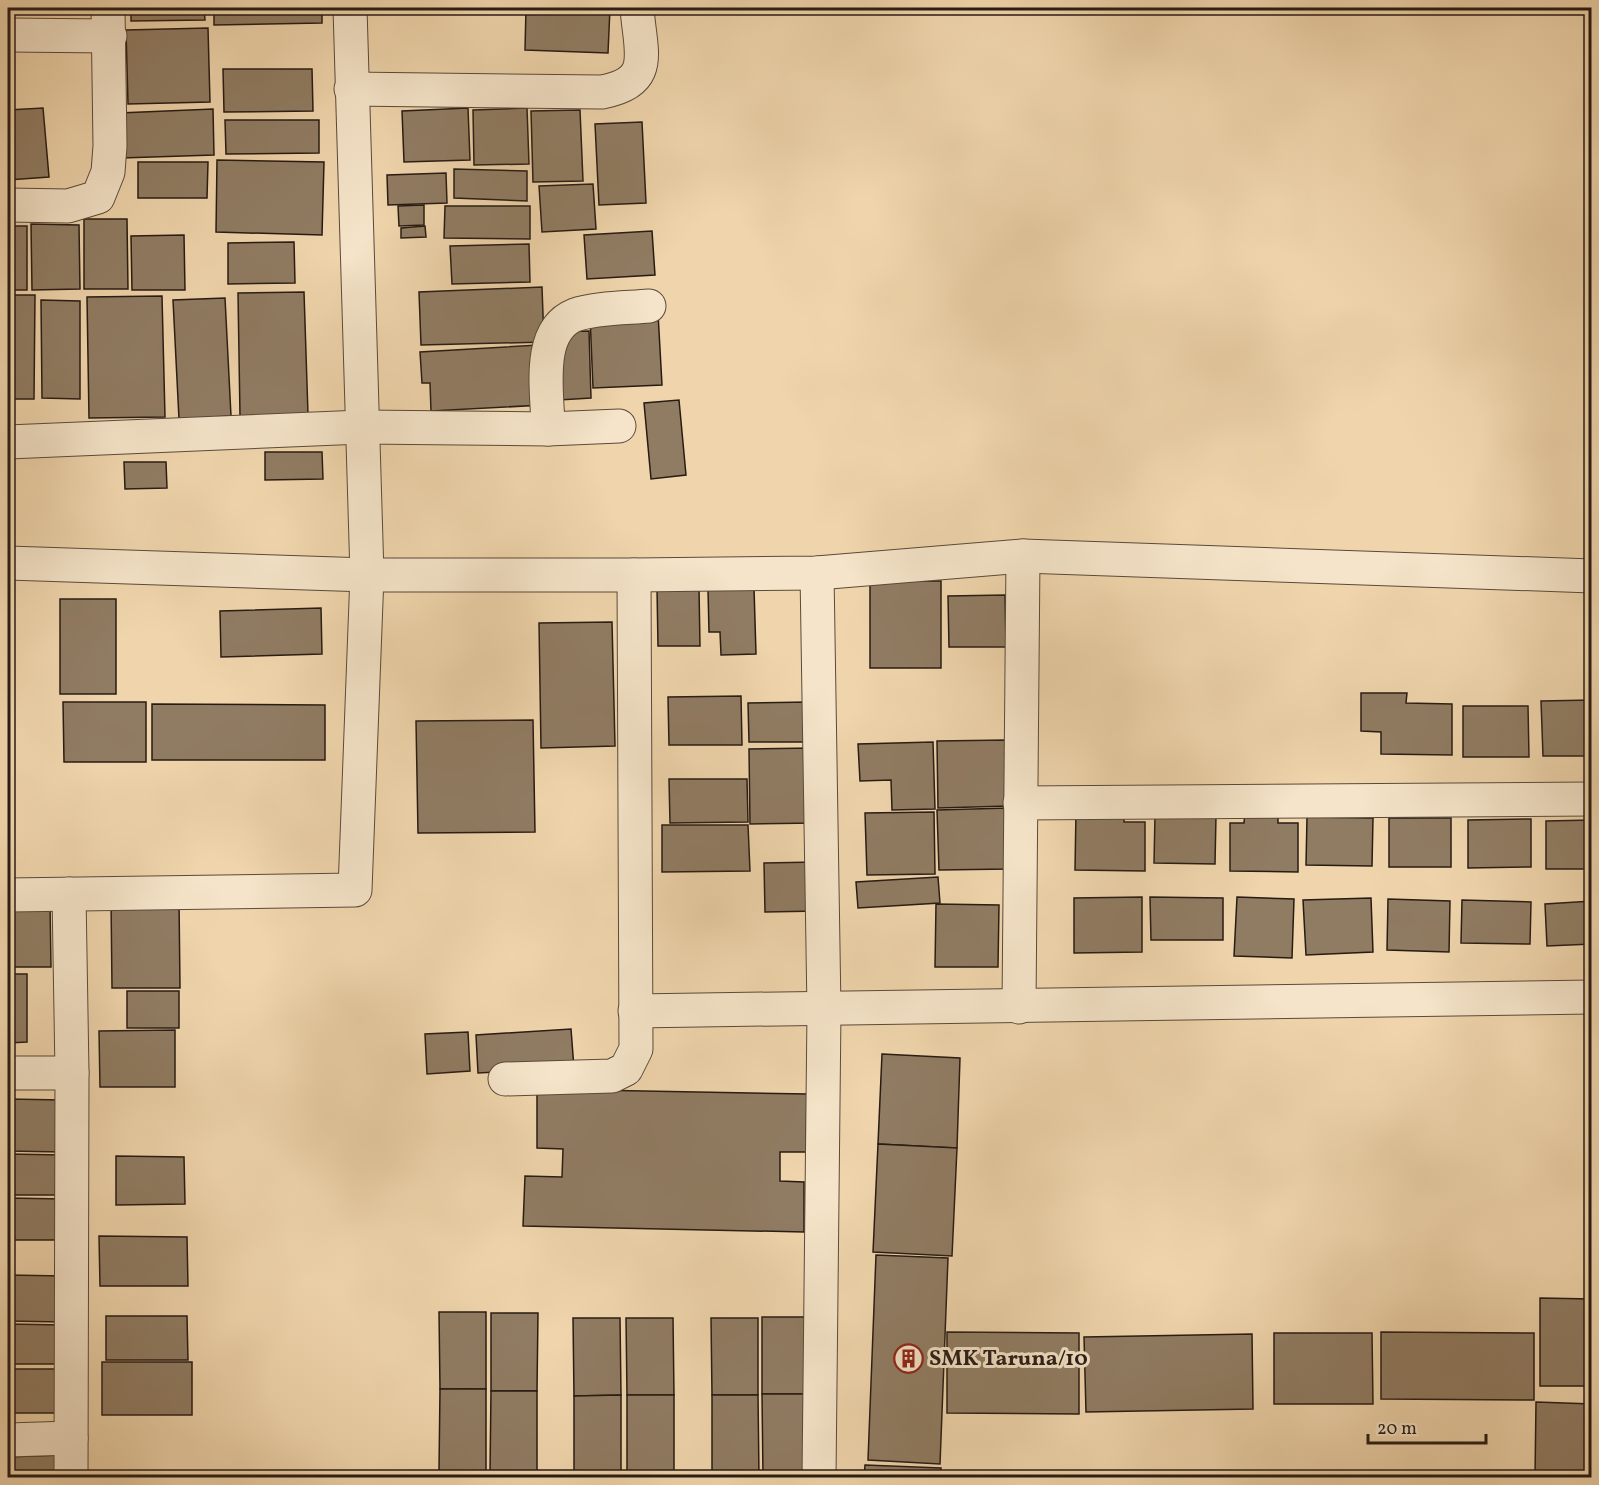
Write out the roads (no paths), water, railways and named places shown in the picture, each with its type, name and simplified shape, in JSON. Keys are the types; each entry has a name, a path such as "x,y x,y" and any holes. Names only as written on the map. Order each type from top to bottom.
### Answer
{"street":[{"path":"8,895 355,890 366,574 350,8"},
{"path":"351,89 602,92 622,88 634,81 641,67 637,8"},
{"path":"8,35 109,22 108,172 98,197 68,206 8,205"},
{"path":"548,429 548,355 553,337 561,323 577,314 649,306"},
{"path":"8,442 362,427 548,429 619,426"},
{"path":"8,563 366,574 634,575 817,573 1023,556 1592,576"},
{"path":"1019,1007 1023,556"},
{"path":"817,573 824,1010 819,1478"},
{"path":"505,1079 612,1076 626,1070 636,1049 634,575"},
{"path":"1020,803 1592,799"},
{"path":"69,894 72,1073 71,1478"},
{"path":"635,1011 1592,997"},
{"path":"8,1073 72,1073"},
{"path":"8,1440 71,1438"}],"place":[{"name":"SMK Taruna/10","path":"908,1359"}]}
